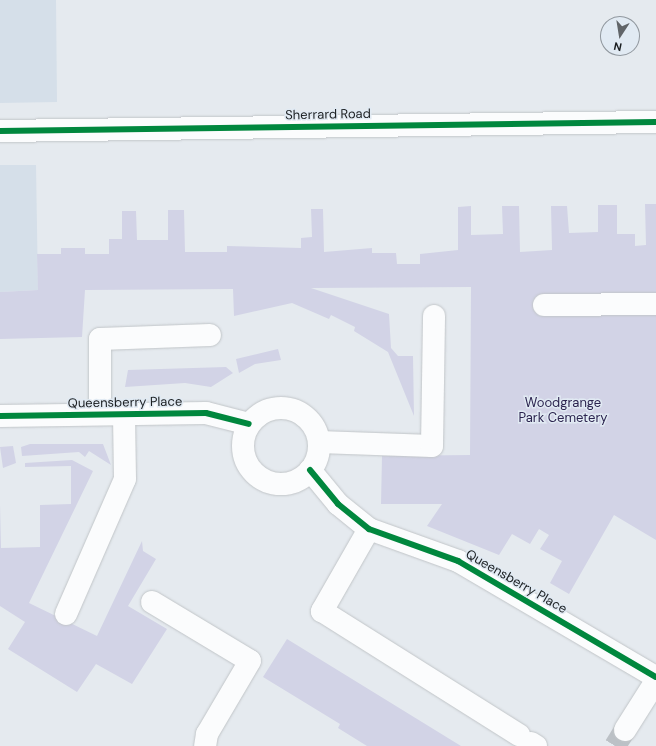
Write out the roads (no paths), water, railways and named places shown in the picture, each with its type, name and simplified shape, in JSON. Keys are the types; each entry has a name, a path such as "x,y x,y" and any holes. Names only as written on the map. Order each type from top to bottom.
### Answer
{"street":[{"name":"Sherrard Road","path":"0,131 656,122"},
{"path":"544,305 656,304"},
{"path":"319,442 432,446 434,316"},
{"path":"100,414 100,339 210,335"},
{"path":"290,409 304,416 314,428 319,442 317,457 310,470 297,480 281,484 264,481 251,470 244,456 243,439 249,424 268,411 290,409"},
{"name":"Queensberry Place","path":"0,416 206,413 249,424"},
{"path":"66,614 125,479 124,414"},
{"name":"Queensberry Place","path":"310,470 338,504 368,530 458,561 656,677"},
{"path":"368,530 322,610 528,742"},
{"path":"152,602 250,661 206,734 205,746"},
{"path":"629,724 656,681"}],"tunnel":[{"path":"615,746 625,730"}],"park label":[{"name":"Woodgrange Park Cemetery","path":"563,412"}]}
